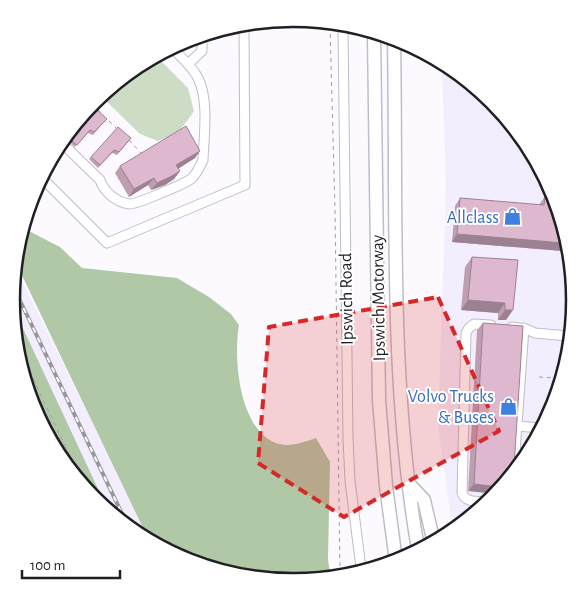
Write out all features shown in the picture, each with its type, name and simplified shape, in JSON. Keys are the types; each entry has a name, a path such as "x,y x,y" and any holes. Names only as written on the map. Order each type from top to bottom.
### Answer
{"highway":[{"name":"Ipswich Motorway","path":"374,39 379,400 385,478 395,553"},
{"name":"Ipswich Motorway","path":"394,47 398,355 402,421 417,543"},
{"path":"409,484 424,500 432,534"}],"street":[{"path":"47,183 107,243 245,185 244,31"},
{"name":"Ipswich Road","path":"343,31 348,438 351,490 361,565"},
{"path":"188,64 202,51 202,42"},
{"path":"66,147 100,180 110,196 131,205 192,179 203,160 204,94 198,78 177,53"},
{"path":"477,501 468,500 462,494 466,335 469,328 474,324 501,326 524,328 534,333 564,336"},
{"path":"514,460 524,328"},
{"path":"517,426 534,428"}],"path":[{"path":"330,29 336,245 340,569"},
{"path":"98,110 118,130"},
{"path":"124,136 144,156"},
{"path":"28,369 70,458"},
{"path":"539,377 555,378"}],"highlighted area":[{"path":"438,297 499,431 344,517 258,463 269,327"}],"shaded area":[{"path":"442,71 473,95 498,120 520,148 538,179 557,229 564,264 566,300 564,336 557,371 538,421 510,466 486,493 451,522 438,426 446,183"},
{"path":"21,278 147,530 113,505 81,472 25,354 20,300"}],"green space":[{"path":"161,61 188,88 194,111 186,123 171,136 158,141 140,134 106,101 127,83"},
{"path":"29,231 60,247 82,268 177,278 209,297 231,314 239,325 237,339 238,374 247,410 255,425 266,437 279,444 293,444 316,438 330,462 328,559 330,571 293,573 257,571 222,564 172,545 143,528 21,274"},
{"path":"21,325 100,493 76,466 48,421 29,371"}],"building":[{"path":"97,110 107,119 94,132 90,130 77,145 72,140"},
{"path":"186,126 200,151 176,165 180,171 170,177 157,183 154,178 134,189 120,166"},
{"path":"118,127 131,138 119,152 114,150 100,165 91,157"},
{"path":"545,196 552,212 560,243 457,234 460,198 544,205"},
{"path":"472,257 518,260 513,310 505,310 505,303 468,300"},
{"path":"483,323 523,326 514,460 492,486 474,484"}],"railway":[{"path":"20,301 121,512"}],"place":[{"name":"Allclass","path":"513,217"},
{"name":"Volvo Trucks & Buses","path":"508,406"}]}
